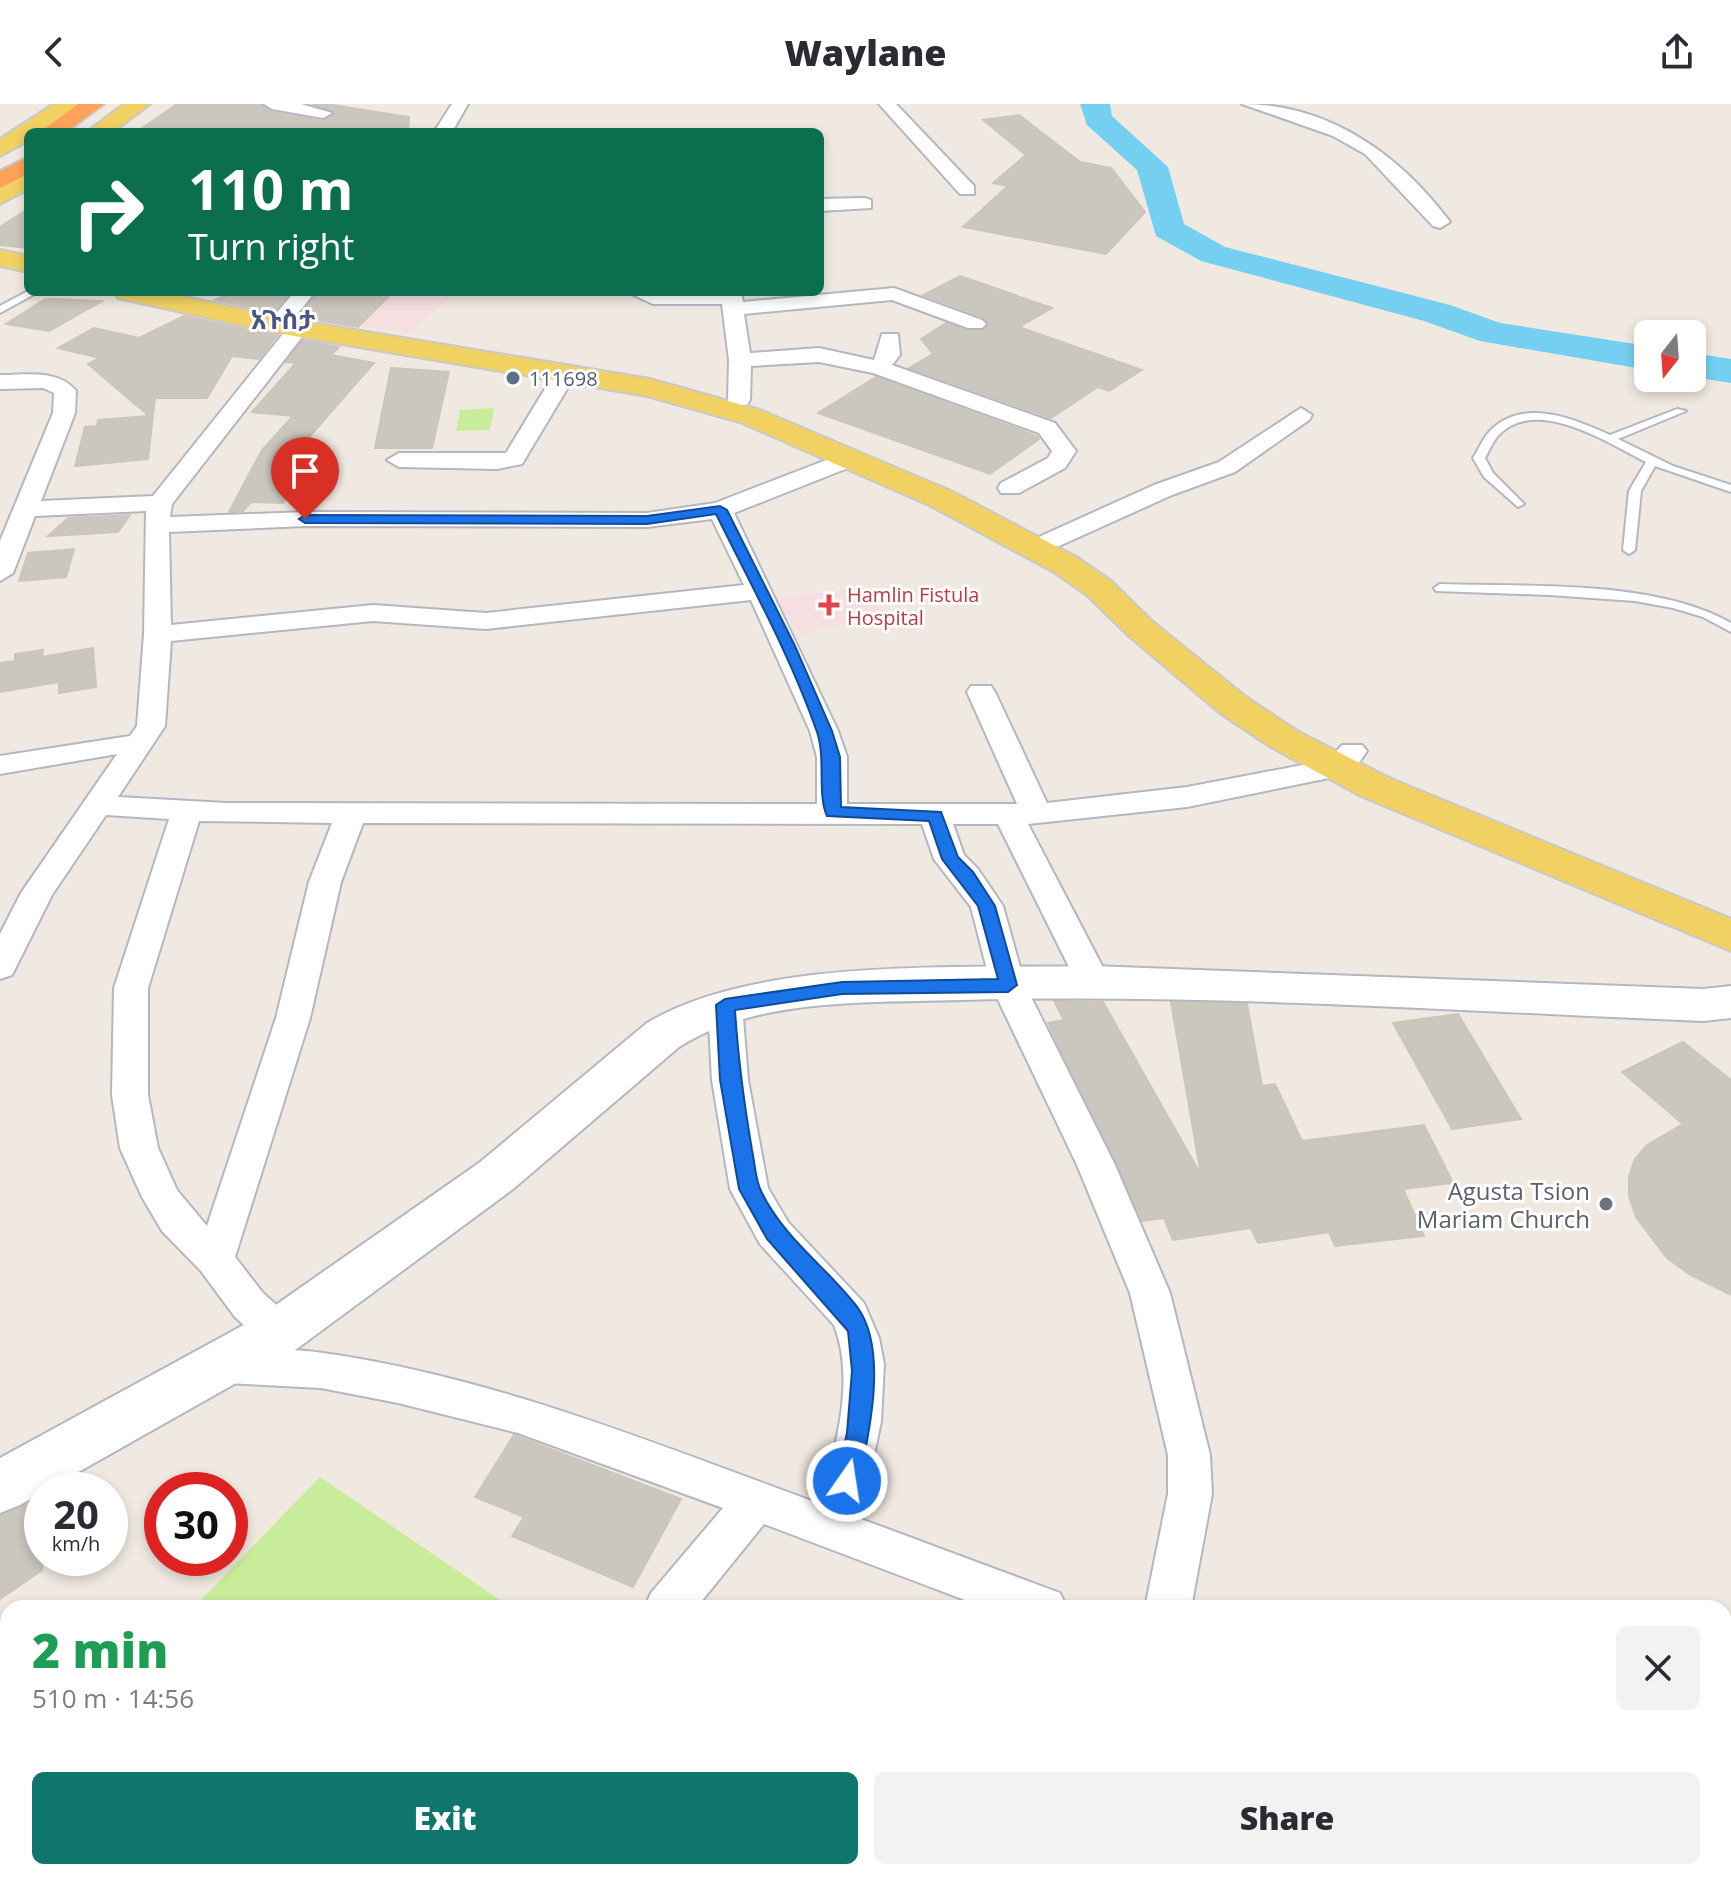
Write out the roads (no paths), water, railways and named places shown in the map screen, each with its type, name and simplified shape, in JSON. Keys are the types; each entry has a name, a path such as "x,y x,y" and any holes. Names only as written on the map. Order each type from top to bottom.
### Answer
{"highway":[{"path":"57,128 93,104"},
{"path":"82,128 118,104"},
{"path":"0,165 24,150"},
{"path":"0,181 24,166"}],"main road":[{"path":"32,128 69,104"},
{"path":"106,128 139,104"},
{"path":"0,149 24,133"},
{"path":"0,197 24,182"},
{"path":"0,261 24,266"},
{"path":"147,296 650,388 718,405 942,499 1066,565 1099,588 1141,629 1233,705 1284,739 1345,759 1731,916"},
{"path":"171,296 290,324 660,380 739,400 860,448 994,509 1114,580 1345,759 1419,807 1731,936"}],"street":[{"path":"272,104 323,113"},
{"path":"446,128 462,104"},
{"path":"887,104 967,190"},
{"path":"1250,104 1304,119 1360,144 1385,162 1440,222"},
{"path":"824,205 864,204"},
{"path":"648,296 731,300 894,294 975,324"},
{"path":"0,967 37,893 151,726 158,634 158,514 290,324 303,296"},
{"path":"731,300 740,360 739,400"},
{"path":"879,368 889,355 890,339"},
{"path":"740,360 819,355 879,368 1047,428 1064,451 1057,463 1010,488"},
{"path":"399,460 497,462 514,459 565,374"},
{"path":"0,382 43,381 54,383 65,391 64,413 23,509 0,573"},
{"path":"1050,541 1163,490 1227,467 1301,415"},
{"path":"23,509 320,519 647,520 720,510 850,459"},
{"path":"720,510 787,646 824,731 832,757 832,812"},
{"path":"158,634 373,613 486,621 759,591"},
{"path":"981,692 1023,815 1093,981"},
{"path":"0,765 105,746 139,744"},
{"path":"95,805 351,814 832,812 1023,815 1187,797 1345,759"},
{"path":"187,810 131,988 130,1095 139,1148 161,1197 193,1240 215,1260 249,1305 279,1332"},
{"path":"215,1260 293,1018 325,882 351,814"},
{"path":"935,816 950,859 967,876 987,906 1008,985 1096,1165 1150,1293 1189,1455 1190,1494 1170,1600"},
{"path":"0,1487 226,1365 279,1332 496,1176 663,1035 692,1017 725,1005 842,988 1093,981 1703,1005 1731,1002"},
{"path":"725,1005 730,1080 749,1189 774,1233 850,1315 859,1331 863,1371 858,1433 836,1530"},
{"path":"226,1365 321,1370 398,1385 518,1415 1023,1600"},
{"path":"674,1600 756,1501"}],"lane":[{"path":"0,310 26,296"},
{"path":"1609,439 1681,411"},
{"path":"1518,504 1488,475 1479,458 1486,442 1503,423 1531,417 1563,418 1652,461 1731,489"},
{"path":"1629,550 1635,491 1652,461"},
{"path":"1440,588 1642,600 1725,614 1731,628"}],"waterway":[{"path":"1095,104 1098,119 1152,167 1168,229 1213,254 1437,313 1493,333 1634,356"},
{"path":"1706,367 1731,371"}],"place":[{"name":"111698","path":"513,378"},
{"name":"Hamlin Fistula Hospital","path":"829,605"},
{"name":"Agusta Tsion Mariam Church","path":"1606,1204"}],"district":[{"name":"አጉስታ","path":"283,319"}]}
